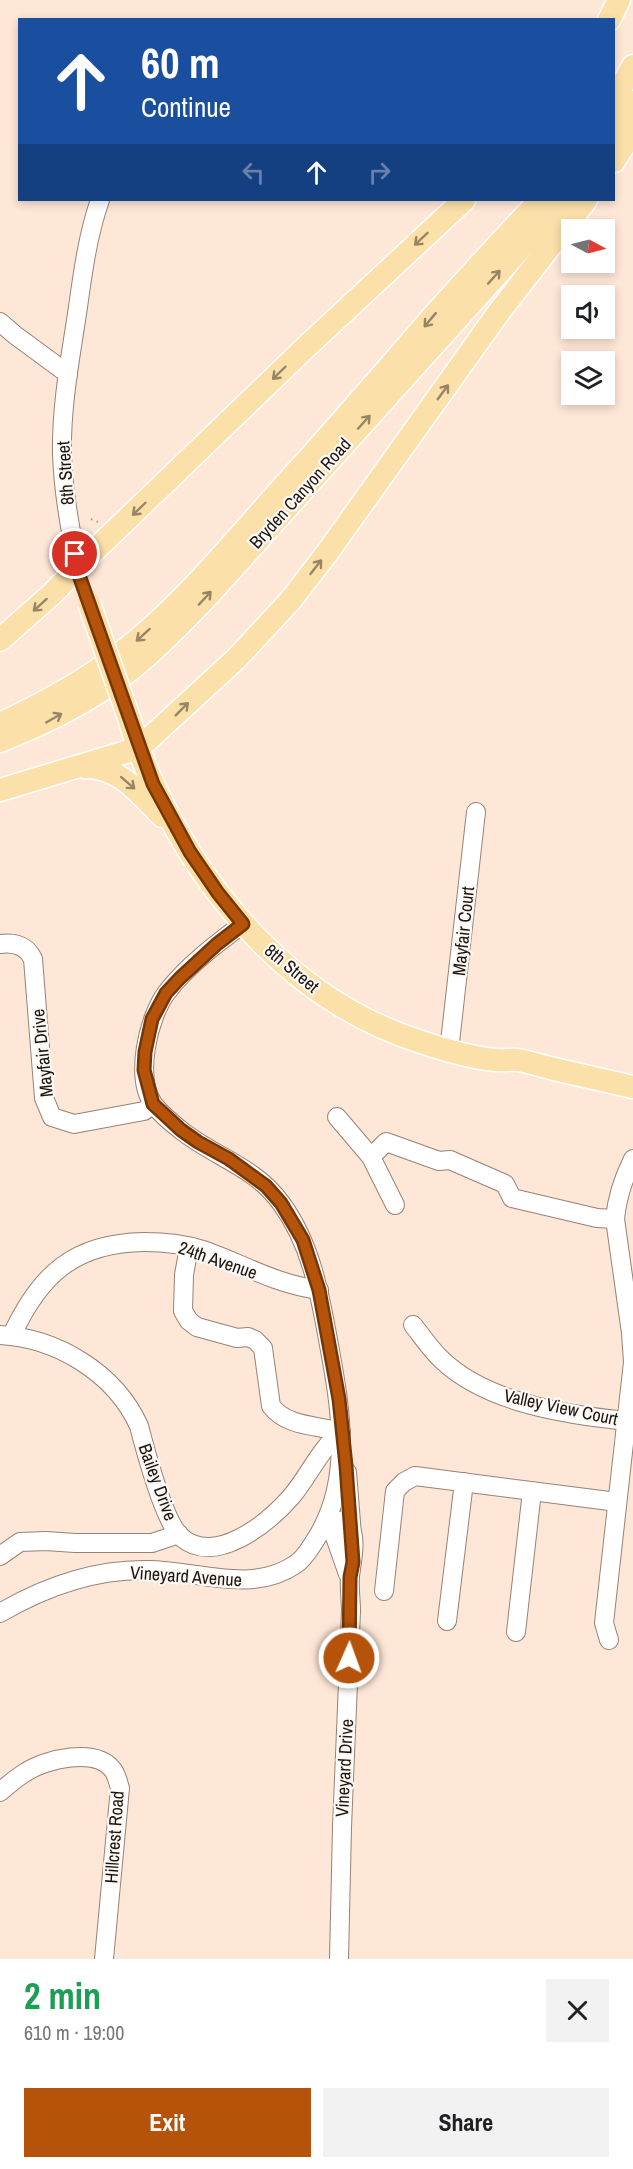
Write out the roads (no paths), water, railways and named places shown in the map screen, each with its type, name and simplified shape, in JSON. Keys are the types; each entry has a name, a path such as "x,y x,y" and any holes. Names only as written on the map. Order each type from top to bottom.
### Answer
{"main road":[{"path":"610,18 619,0"},
{"path":"615,98 633,66"},
{"path":"615,132 633,102"},
{"path":"615,159 633,131"},
{"path":"0,640 52,594 305,348 463,201"},
{"name":"Bryden Canyon Road","path":"0,724 80,683 122,653 152,626 190,589 539,201"},
{"name":"Bryden Canyon Road","path":"0,741 43,725 87,699 129,671 164,640 204,600 563,201"},
{"path":"0,790 139,748 237,658 290,601 358,511 500,312 585,201"},
{"name":"8th Street","path":"78,567 153,784 178,832 218,893 243,924 280,962 350,1011 390,1030 449,1051 495,1060 518,1060 633,1087"},
{"path":"74,768 96,767 122,777 178,832"}],"street":[{"name":"8th Street","path":"78,567 67,508 62,454 68,374 87,252 100,201"},
{"path":"0,322 68,374"},
{"name":"Mayfair Court","path":"449,1051 476,812"},
{"path":"243,924 217,944 166,993 152,1019 145,1052 144,1070 153,1104 181,1130 229,1159 266,1186 281,1203 303,1240 319,1290 339,1399 341,1459 337,1491 325,1523 347,1524 352,1535"},
{"name":"Mayfair Drive","path":"0,944 15,943 30,952 33,959 44,1098 52,1117 74,1124 144,1111 153,1104"},
{"path":"337,1117 372,1157 394,1205"},
{"path":"372,1157 386,1142 439,1161 450,1160 461,1164 505,1184 512,1198 597,1218 615,1219"},
{"path":"609,1640 604,1623 622,1507 633,1362 615,1219 616,1204 622,1183 633,1160"},
{"name":"24th Avenue","path":"6,1335 46,1281 64,1263 101,1246 128,1242 176,1244 189,1247 207,1252 284,1284 319,1290"},
{"path":"189,1247 183,1311 189,1321 205,1330 255,1340 263,1348 271,1406 276,1412 282,1418 292,1422 341,1432"},
{"name":"Valley View Court","path":"413,1325 441,1360 467,1379 492,1392 536,1405 598,1418 627,1421"},
{"name":"Bailey Drive","path":"6,1335 42,1343 74,1356 97,1372 133,1411 168,1518 179,1534 195,1545 226,1544 263,1524 289,1499 305,1479 322,1450 341,1432"},
{"name":"Vineyard Drive","path":"339,1959 350,1577 353,1562 346,1466 341,1432"},
{"path":"384,1591 395,1491 415,1476 532,1491 622,1507"},
{"path":"447,1621 464,1482"},
{"path":"516,1632 532,1491"},
{"name":"Vineyard Drive","path":"325,1523 336,1538 350,1577"},
{"name":"Vineyard Avenue","path":"0,1612 52,1586 94,1574 149,1569 225,1579 266,1578 296,1564 306,1555 325,1523"},
{"path":"0,1556 20,1542 152,1543 179,1534"},
{"name":"Hillcrest Road","path":"0,1792 27,1770 69,1757 89,1757 102,1761 114,1771 120,1788 104,1959"}]}
